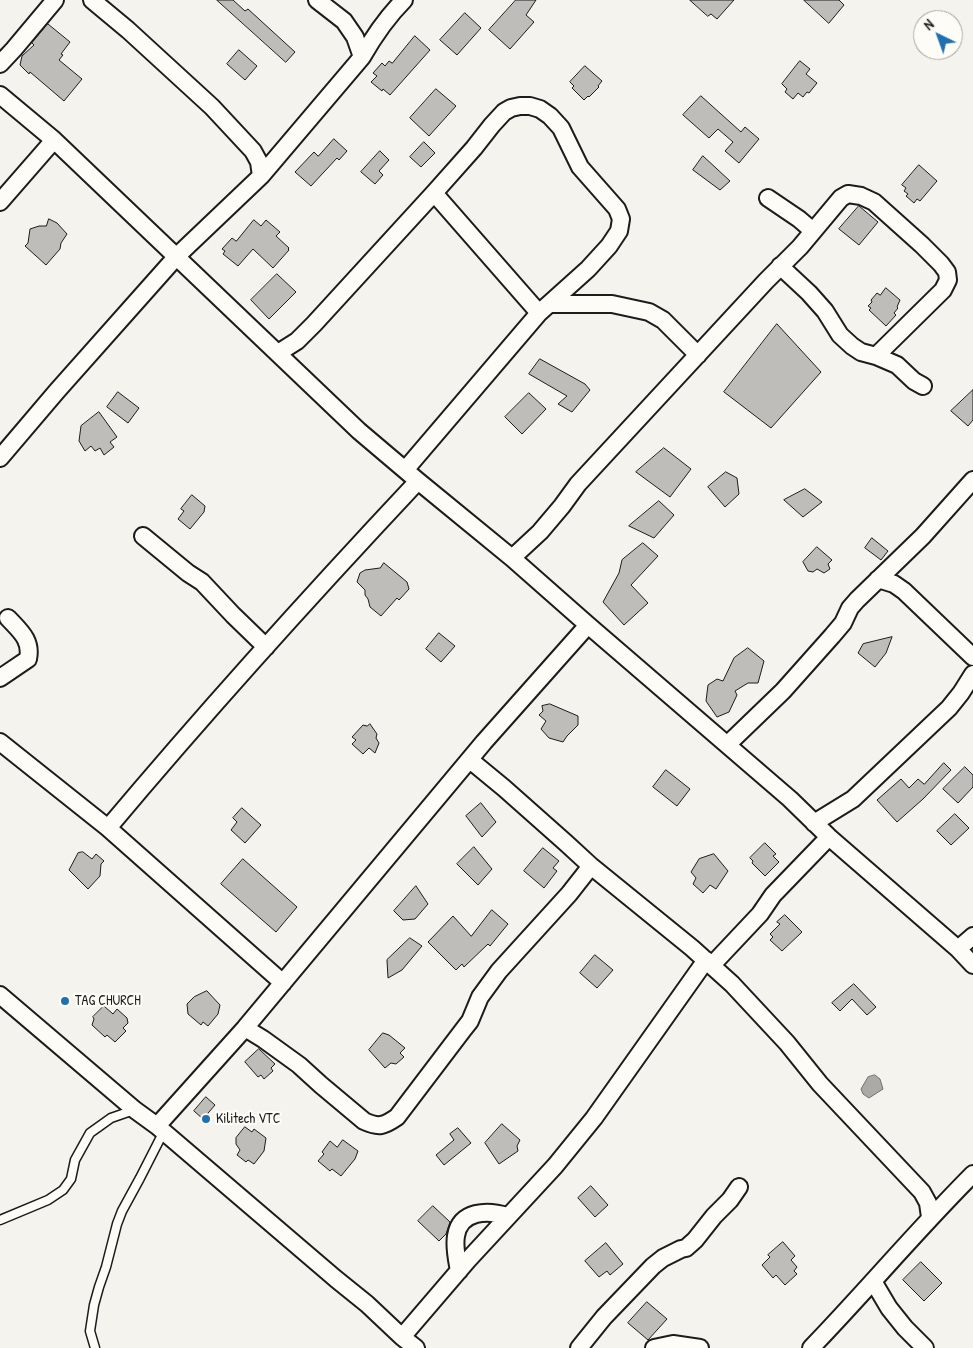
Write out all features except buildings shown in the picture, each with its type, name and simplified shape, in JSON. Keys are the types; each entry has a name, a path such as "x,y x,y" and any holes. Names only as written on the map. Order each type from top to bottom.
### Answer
{"street":[{"path":"0,64 55,0"},
{"path":"92,0 128,30 212,107 253,151 259,162 261,176"},
{"path":"316,0 344,21 355,37 362,57"},
{"path":"0,458 177,256 261,176 362,57 374,36 391,13 404,0"},
{"path":"0,95 54,140 360,431 512,558 790,798 829,837 973,965"},
{"path":"278,353 296,341 314,324 434,193 504,112 511,108 530,106 540,109 550,116 561,128 580,167 617,209 621,219 619,231 609,246 588,269 545,309 405,470"},
{"path":"0,202 54,140"},
{"path":"434,193 545,309"},
{"path":"512,558 540,532 578,484 813,231 841,198 848,194 861,196 874,202 922,245 947,272 948,280 943,290 876,356"},
{"path":"768,198 813,231"},
{"path":"780,266 825,311 840,335 860,352 876,356 897,365 923,386"},
{"path":"545,309 612,304 649,312 663,320 698,355"},
{"path":"728,744 783,691 843,623 850,608 923,536 973,480"},
{"path":"108,828 160,766 266,647 418,481"},
{"path":"143,536 188,573 202,582 266,647"},
{"path":"878,579 894,584 904,591 973,657"},
{"path":"0,678 28,660 29,654 26,638 8,618"},
{"path":"160,1128 484,742 588,625"},
{"path":"814,822 853,799 949,708 973,674"},
{"path":"0,742 108,828 283,983"},
{"path":"470,760 591,866 732,984 787,1043 820,1084 922,1192 928,1203 930,1217"},
{"path":"402,1337 507,1216 555,1166 594,1118 709,963 760,914 773,895 829,837"},
{"path":"245,1028 293,1061 364,1121 380,1126 388,1123 397,1117 470,1021 480,997 499,971 569,894 591,866"},
{"path":"958,950 973,936"},
{"path":"0,996 135,1110 160,1128 416,1348"},
{"path":"811,1348 930,1217 973,1174"},
{"path":"579,1348 604,1317 653,1266 663,1258 686,1248 695,1240 739,1187"},
{"path":"458,1271 456,1236 462,1224 473,1215 482,1212 507,1216"},
{"path":"873,1281 889,1308 925,1348"},
{"path":"654,1348 673,1344 700,1348"}],"lane":[{"path":"0,1220 48,1200 64,1190 71,1179 75,1160 90,1133 111,1118 135,1110"},
{"path":"95,1348 90,1331 98,1287 106,1267 122,1210 140,1178 160,1128"}],"shaded area":[{"path":"875,1075 880,1079 883,1089 869,1098 863,1094 861,1089 868,1077"}],"place":[{"name":"TAG CHURCH","path":"65,1001"},
{"name":"Kilitech VTC","path":"206,1119"}]}
